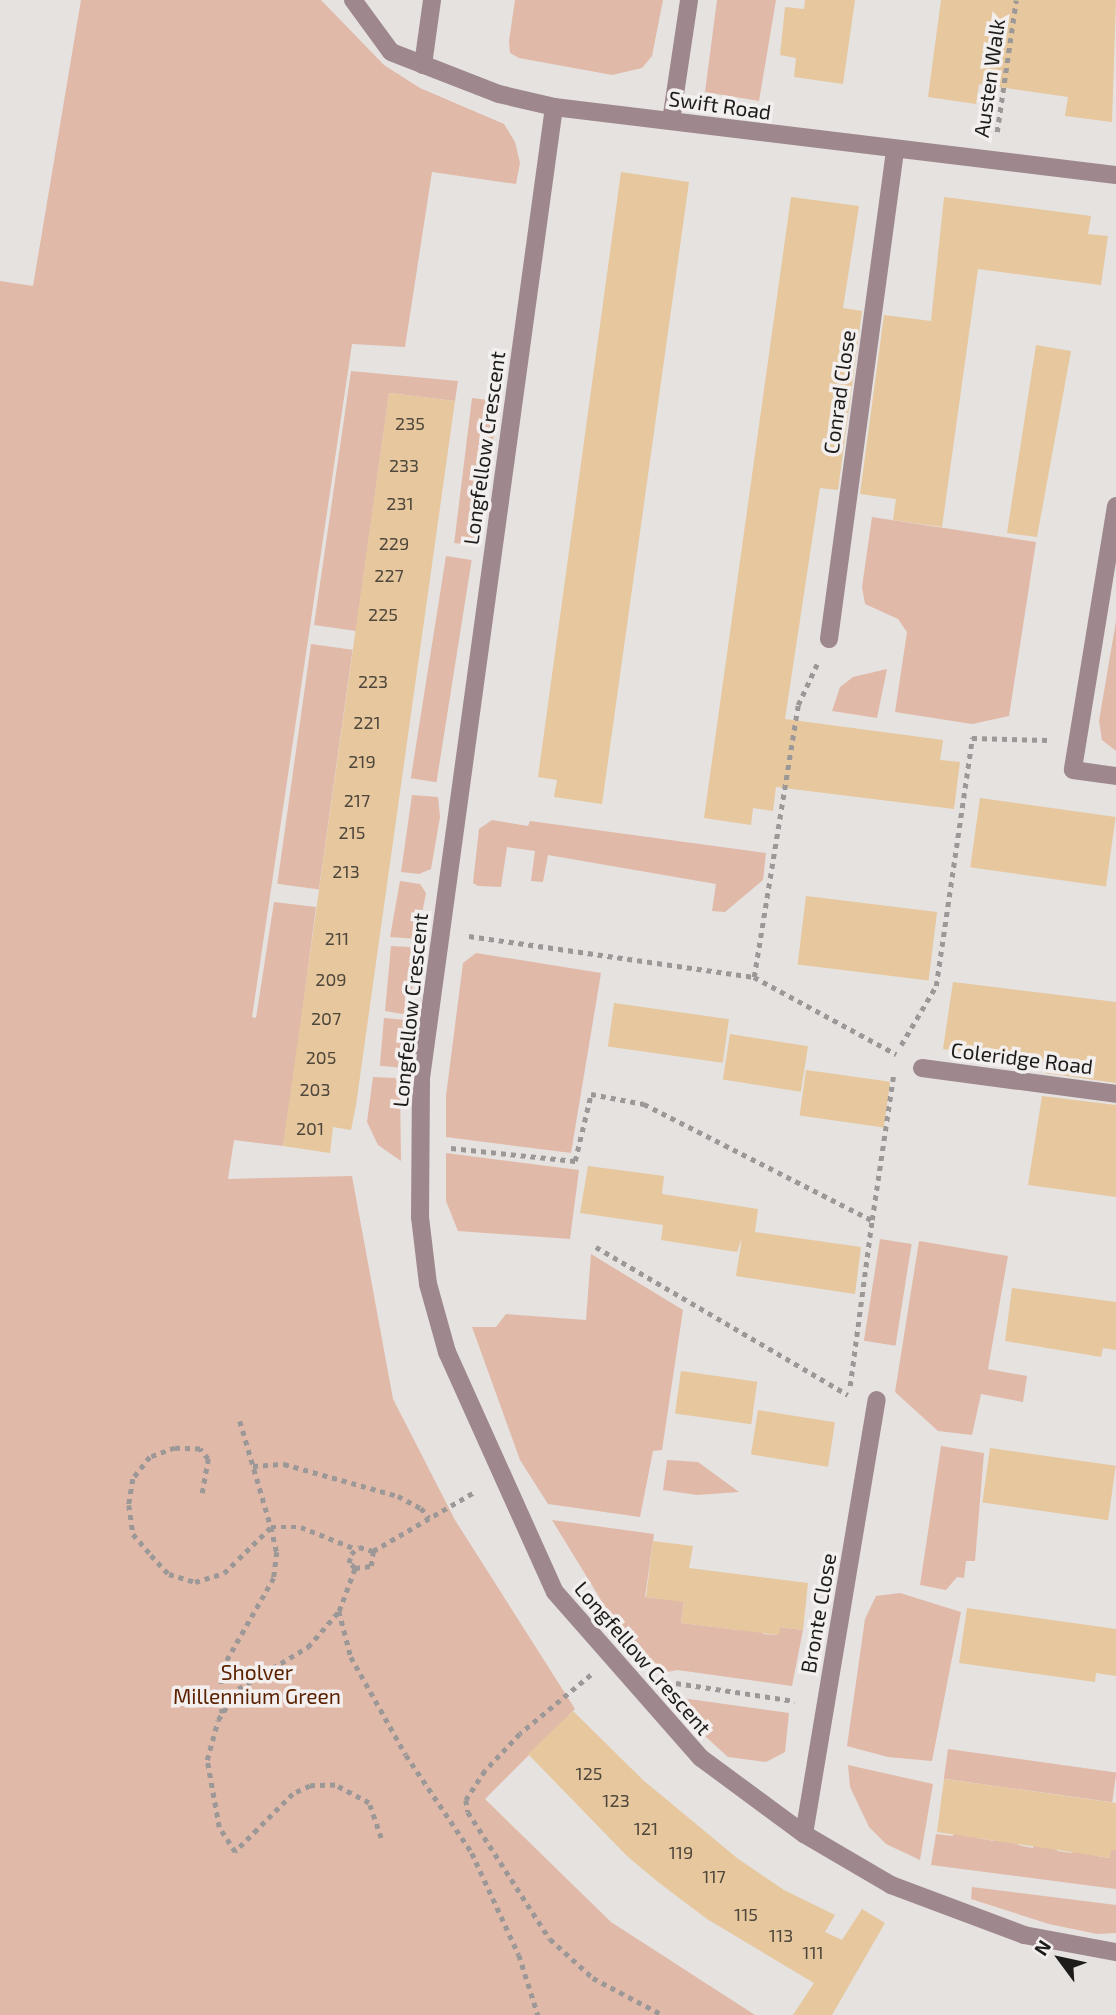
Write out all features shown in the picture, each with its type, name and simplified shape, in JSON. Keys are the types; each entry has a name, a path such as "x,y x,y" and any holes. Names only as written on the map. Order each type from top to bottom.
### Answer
{"street":[{"name":"Swift Road","path":"353,0 391,52 499,94 554,107 895,151 1116,175"},
{"path":"423,65 432,0"},
{"path":"671,121 689,0"},
{"name":"Longfellow Crescent","path":"554,107 421,1079 420,1217 428,1284 447,1352 555,1592 611,1660 701,1758 804,1834 891,1885 953,1911 1024,1935 1116,1952"},
{"name":"Conrad Close","path":"829,639 895,151"},
{"path":"1116,506 1073,770 1116,776"},
{"name":"Coleridge Road","path":"922,1068 1116,1094"},
{"name":"Bronte Close","path":"804,1834 877,1400"}],"path":[{"name":"Austen Walk","path":"993,161 1016,0"},
{"path":"754,977 798,705 829,639"},
{"path":"849,1395 896,1054 936,986 972,738 1077,741"},
{"path":"440,932 754,977 922,1068"},
{"path":"421,1145 575,1161 591,1094 644,1104 872,1220"},
{"path":"596,1247 849,1395 877,1400"},
{"path":"222,1713 222,1669 274,1578 277,1552 240,1421"},
{"path":"202,1493 208,1459 200,1449 175,1448 150,1457 133,1479 129,1505 134,1534 169,1574 195,1582 224,1573 271,1527 301,1527 356,1549 373,1551 501,1477"},
{"path":"253,1466 284,1464 398,1496 421,1508 429,1518"},
{"path":"356,1549 348,1563 355,1568 371,1566 373,1551"},
{"path":"355,1568 338,1611 308,1647 238,1689 222,1713 206,1760 210,1794 219,1827 235,1852 293,1794 310,1786 335,1785 369,1803 381,1838"},
{"path":"338,1611 351,1657 406,1755 472,1853 519,1955 538,2015"},
{"path":"611,1660 520,1734 485,1771 466,1800 468,1812 550,1939 593,1978 663,2015"},
{"path":"642,1693 669,1682 825,1705"}],"green space":[{"name":"Sholver Millennium Green","path":"81,0 321,0 384,65 420,88 504,124 515,142 520,163 516,184 432,172 405,347 352,344 252,1017 256,1018 274,902 316,907 295,1067 283,1146 234,1140 228,1179 352,1176 393,1399 455,1520 575,1709 485,1799 611,1922 755,2015 0,2015 0,281 33,286"},
{"path":"515,0 663,0 652,56 642,68 612,75 519,58 510,53 509,41"},
{"path":"717,0 776,0 759,101 705,92"},
{"path":"351,371 458,381 455,401 389,393 356,631 314,625"},
{"path":"472,398 498,401 480,546 454,543"},
{"path":"872,517 1036,542 1009,716 972,724 895,712 907,632 898,619 865,604 862,587"},
{"path":"446,556 472,560 436,782 411,778"},
{"path":"1116,621 1116,751 1102,740 1099,721"},
{"path":"311,644 353,650 319,889 277,884"},
{"path":"887,669 877,718 832,711 840,687 853,677"},
{"path":"412,795 438,797 440,817 431,869 419,874 401,872"},
{"path":"492,820 528,826 530,821 766,853 763,880 725,912 712,911 716,884 548,855 543,882 531,881 535,851 507,847 501,887 478,886 473,883 479,829"},
{"path":"400,881 420,884 426,893 417,939 390,937"},
{"path":"391,946 410,947 418,953 408,1015 385,1011"},
{"path":"476,953 601,973 571,1153 446,1137 446,1096 463,963"},
{"path":"384,1018 409,1020 405,1068 380,1066"},
{"path":"373,1077 395,1078 400,1086 401,1161 378,1145 367,1122"},
{"path":"446,1153 579,1170 570,1239 458,1231 446,1201"},
{"path":"880,1239 912,1244 895,1346 864,1341"},
{"path":"919,1241 1008,1256 988,1369 1027,1376 1023,1402 981,1394 972,1435 938,1431 895,1392"},
{"path":"591,1254 683,1310 662,1450 653,1451 640,1517 548,1504 520,1460 472,1327 496,1327 506,1314 586,1320"},
{"path":"941,1446 984,1453 975,1561 966,1561 964,1578 957,1577 946,1590 920,1585"},
{"path":"667,1460 698,1462 739,1492 697,1495 663,1490"},
{"path":"552,1520 654,1534 645,1597 662,1599 685,1594 681,1623 739,1630 740,1622 764,1624 763,1634 778,1635 780,1627 803,1630 792,1686 677,1670 663,1673 612,1618"},
{"path":"900,1593 961,1612 932,1761 888,1757 847,1746 865,1619 876,1596"},
{"path":"660,1695 789,1713 785,1752 766,1762 728,1757"},
{"path":"948,1749 1116,1773 1112,1802 944,1779"},
{"path":"848,1765 933,1784 920,1860 886,1844 869,1827 850,1787"},
{"path":"955,1827 978,1830 977,1838 994,1841 996,1833 1019,1836 1018,1845 1033,1848 1035,1839 1058,1842 1057,1851 1072,1853 1073,1844 1099,1848 1097,1856 1109,1858 1111,1850 1116,1850 1116,1889 931,1865 936,1834 953,1836"},
{"path":"972,1887 1116,1905 1116,1933 1097,1934 1049,1924 971,1899"}],"building":[{"path":"805,0 855,0 843,84 794,77 796,58 780,55 785,7 804,9"},
{"path":"941,0 1116,0 1112,122 1065,116 1068,97 979,84 976,104 928,97"},
{"path":"621,172 689,182 602,804 554,797 557,780 538,777"},
{"path":"791,197 859,206 843,308 862,311 838,490 820,488 785,719 943,740 940,760 960,762 954,809 776,787 773,811 753,808 751,825 704,818"},
{"path":"944,197 1091,216 1088,234 1108,236 1101,285 978,269 942,527 893,520 896,499 860,494 884,315 931,321"},
{"path":"1036,345 1071,351 1037,537 1007,533"},
{"path":"389,393 455,401 356,1105 351,1130 333,1127 330,1153 283,1146"},
{"path":"980,798 1116,817 1106,886 970,867"},
{"path":"806,896 937,912 929,981 798,964"},
{"path":"953,982 1116,1002 1116,1083 1045,1073 1047,1062 943,1049"},
{"path":"614,1003 729,1019 723,1063 608,1047"},
{"path":"730,1034 808,1046 801,1092 723,1079"},
{"path":"806,1070 890,1082 884,1127 800,1116"},
{"path":"1042,1096 1116,1105 1116,1197 1028,1185"},
{"path":"588,1166 664,1176 662,1194 758,1209 755,1232 861,1247 855,1294 736,1276 742,1237 737,1252 661,1240 663,1225 580,1213"},
{"path":"1012,1288 1116,1302 1116,1350 1103,1348 1101,1357 1005,1341"},
{"path":"681,1371 757,1382 751,1424 675,1414"},
{"path":"758,1410 835,1422 828,1467 751,1454"},
{"path":"990,1448 1116,1466 1108,1520 982,1502"},
{"path":"653,1541 693,1546 689,1568 808,1583 803,1630 780,1627 779,1635 681,1623 684,1602 646,1597"},
{"path":"967,1608 1116,1629 1116,1676 1096,1673 1095,1682 959,1663"},
{"path":"573,1711 643,1780 737,1858 784,1890 835,1915 825,1932 842,1940 862,1909 885,1923 832,2015 793,2015 814,1983 707,1919 658,1882 627,1856 528,1754"},
{"path":"944,1779 1116,1803 1116,1850 1111,1850 1110,1858 937,1832"}]}
